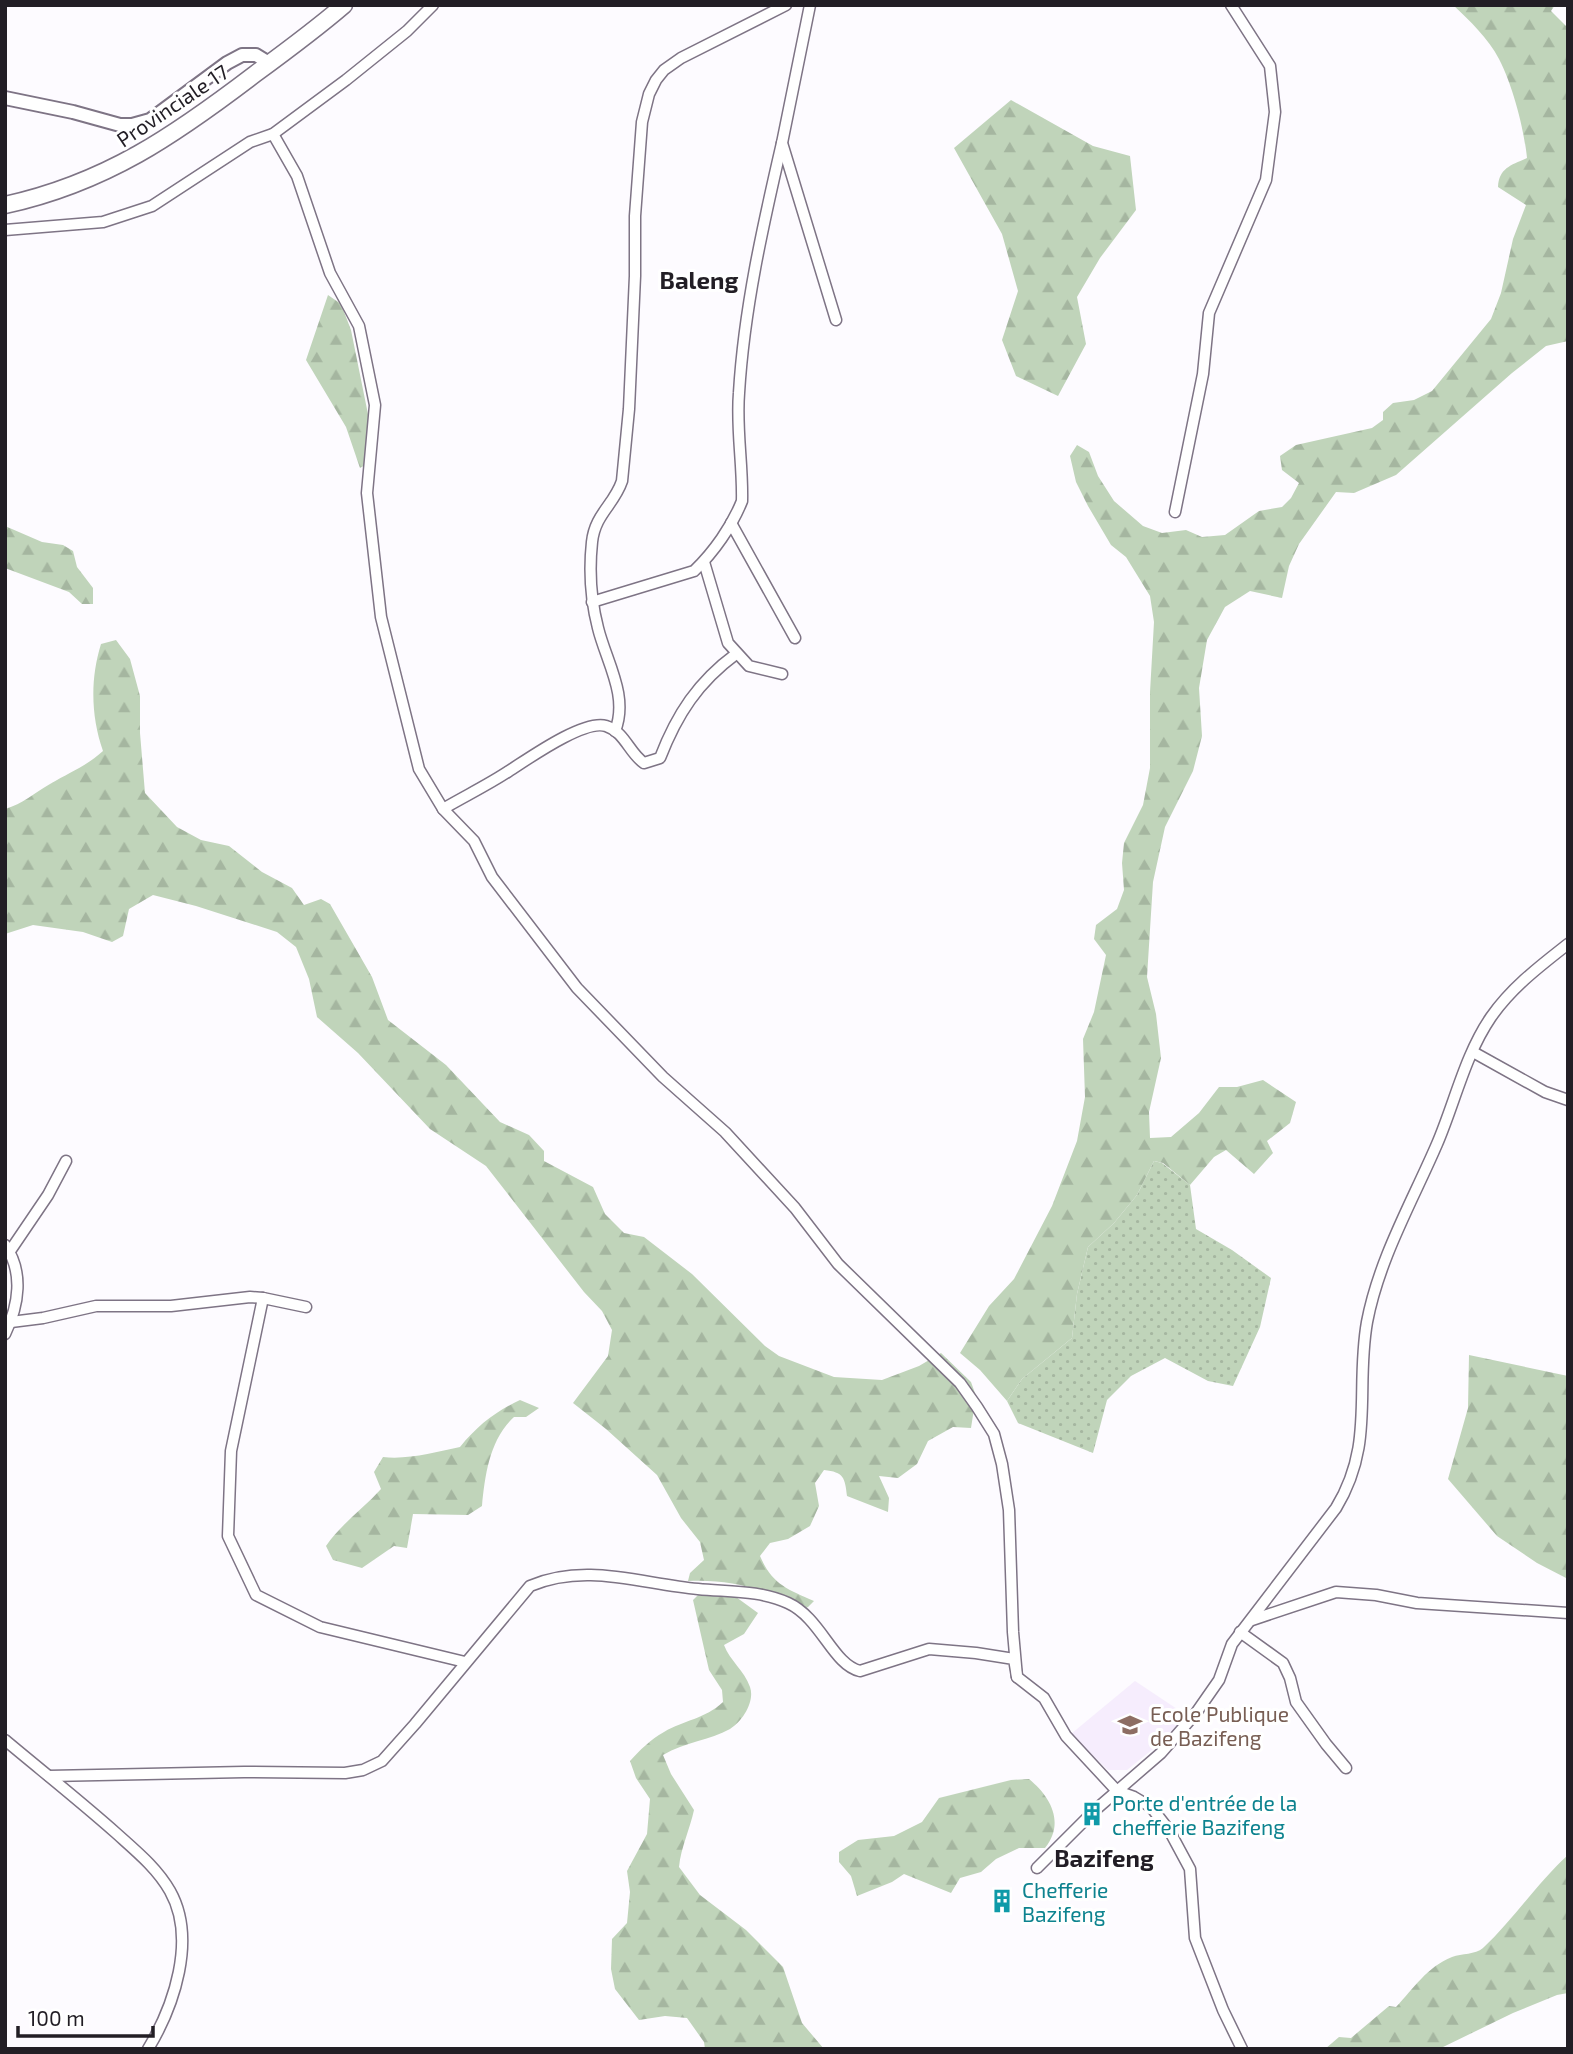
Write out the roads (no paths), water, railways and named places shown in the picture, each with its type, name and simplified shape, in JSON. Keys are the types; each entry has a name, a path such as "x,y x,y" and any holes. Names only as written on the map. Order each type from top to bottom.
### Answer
{"main road":[{"name":"Provinciale 17","path":"5,205 55,192 125,163 169,137 344,5"}],"street":[{"path":"5,230 103,222 152,206 250,142 272,134 356,72 407,31 433,5"},
{"path":"615,731 621,709 592,602 592,542 596,522 619,490 622,481 629,409 635,216 642,122 649,94 664,70 681,58 786,5"},
{"path":"592,602 694,571 704,562 731,523 742,501 738,395 743,343 758,254 810,5"},
{"path":"1175,512 1203,374 1209,313 1266,180 1275,112 1270,66 1231,5"},
{"path":"5,98 120,125 132,125 150,120 227,63 242,55 256,55 269,63"},
{"path":"272,134 297,176 330,273 359,326 375,405 367,493 382,617 419,769 443,809 474,841 492,877 577,988 663,1077 725,1132 795,1208 838,1264 960,1383 977,1407 994,1434 1009,1510 1017,1677"},
{"path":"782,143 836,320"},
{"path":"731,523 795,638"},
{"path":"704,562 728,643 749,666 782,674"},
{"path":"443,809 530,756 591,726 607,726 615,731 637,759 644,763 660,758 671,728 687,704 713,671 736,654"},
{"path":"1038,1868 1092,1814 1161,1753 1196,1713 1219,1680 1232,1644 1240,1632 1252,1620 1336,1508 1354,1474 1360,1447 1367,1325 1374,1289 1438,1142 1481,1034 1520,982 1568,944"},
{"path":"1473,1052 1545,1092 1568,1100"},
{"path":"5,1334 17,1305 18,1270 7,1248 47,1195 66,1161"},
{"path":"11,1322 96,1306 171,1306 237,1298 263,1298 306,1307"},
{"path":"263,1298 231,1451 228,1536 256,1595 320,1626 465,1662"},
{"path":"49,1776 345,1773 363,1770 382,1761 530,1586 551,1577 578,1574 642,1580 700,1590 735,1591 789,1603 816,1624 842,1662 852,1669 860,1671 915,1653 942,1649 1014,1660 1017,1677 1044,1698 1066,1737 1117,1791 1151,1807 1183,1853 1190,1869 1195,1938 1241,2049"},
{"path":"1252,1620 1336,1592 1376,1595 1428,1604 1568,1613"},
{"path":"1240,1632 1283,1663 1296,1702 1346,1768"},
{"path":"5,1740 87,1807 157,1871 172,1894 179,1921 181,1951 178,1978 170,2007 148,2049"}],"place":[{"name":"Ecole Publique de Bazifeng","path":"1130,1725"},
{"name":"Porte d'entrée de la chefferie Bazifeng","path":"1092,1814"},
{"name":"Chefferie Bazifeng","path":"1002,1901"}],"district":[{"name":"Baleng","path":"699,279"},
{"name":"Bazifeng","path":"1104,1857"}]}
